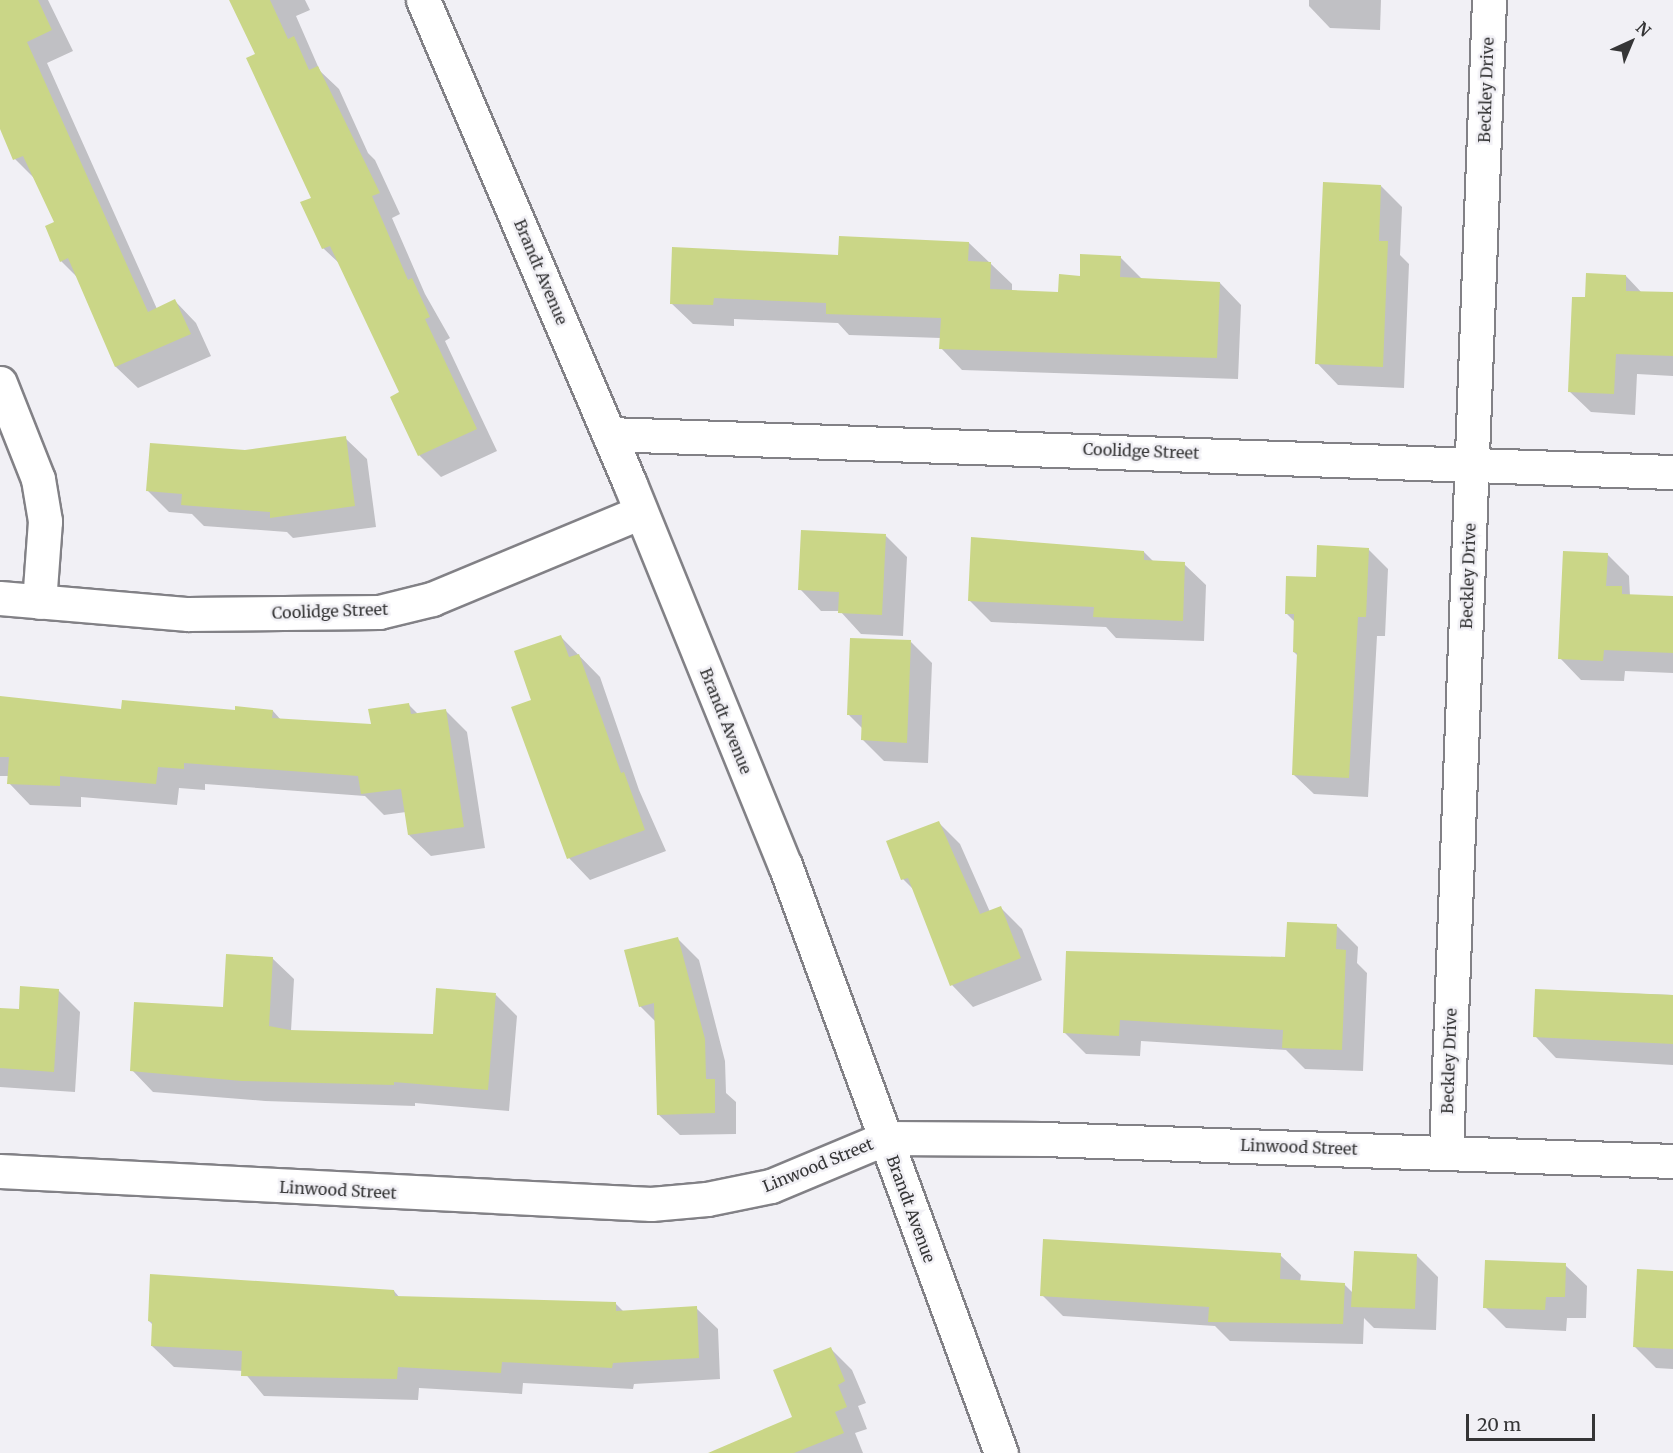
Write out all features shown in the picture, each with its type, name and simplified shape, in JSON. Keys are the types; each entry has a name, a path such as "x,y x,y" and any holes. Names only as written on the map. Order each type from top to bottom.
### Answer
{"street":[{"name":"Brandt Avenue","path":"423,0 609,434 785,865 1001,1453"},
{"name":"Beckley Drive","path":"1446,1151 1489,0"},
{"path":"0,383 38,479 45,521 39,602"},
{"name":"Coolidge Street","path":"609,434 1473,462 1673,472"},
{"name":"Coolidge Street","path":"0,598 188,614 379,612 432,599 641,512"},
{"name":"Linwood Street","path":"0,1171 651,1204 707,1199 771,1186 886,1138 1043,1138 1673,1161"}],"building":[{"path":"0,0 38,0 52,30 27,42 148,312 175,299 191,334 115,367 68,258 60,262 45,226 54,222 23,156 13,160 0,129"},
{"path":"229,0 270,0 288,39 294,36 309,70 318,66 380,193 372,196 408,280 412,278 430,317 425,319 477,429 418,456 390,397 399,392 330,246 322,249 300,202 311,198 246,58 255,54"},
{"path":"1323,182 1381,185 1379,241 1388,241 1383,367 1315,364"},
{"path":"839,236 969,242 968,261 991,262 990,289 1058,292 1059,274 1080,276 1080,254 1121,256 1120,277 1220,282 1217,358 939,349 941,318 826,314 826,303 714,298 713,305 670,304 672,247 838,255"},
{"path":"1586,273 1626,275 1626,291 1673,292 1673,356 1616,354 1614,394 1568,392 1572,297 1585,297"},
{"path":"346,436 355,506 270,518 270,512 181,505 182,494 146,491 150,443 245,450"},
{"path":"801,530 886,534 882,615 838,613 839,592 798,590"},
{"path":"971,537 1144,551 1144,560 1185,562 1183,621 1093,617 1094,607 968,601"},
{"path":"1317,545 1369,548 1366,617 1358,617 1349,778 1292,775 1297,653 1293,652 1294,614 1285,614 1286,576 1316,577"},
{"path":"1563,551 1608,553 1606,586 1622,586 1622,594 1673,596 1673,653 1604,650 1603,661 1558,659"},
{"path":"561,635 569,657 579,654 621,773 624,772 645,830 567,859 511,707 531,700 514,651"},
{"path":"850,638 911,640 907,743 861,740 862,715 847,715"},
{"path":"0,696 121,709 122,700 235,710 235,706 273,710 272,718 371,724 368,709 409,703 411,714 446,709 464,827 408,835 401,789 361,794 358,776 184,763 184,769 158,767 156,784 60,776 60,786 7,784 9,757 0,757"},
{"path":"939,821 980,914 1001,906 1021,958 950,986 908,878 901,880 886,841"},
{"path":"1287,922 1337,924 1336,949 1346,950 1342,1050 1282,1048 1283,1030 1120,1020 1119,1036 1063,1033 1066,951 1285,957"},
{"path":"678,937 705,1039 706,1079 715,1079 715,1113 657,1115 654,1003 639,1007 624,950"},
{"path":"226,954 273,957 269,1026 290,1030 433,1034 436,988 496,993 488,1090 394,1082 394,1085 242,1081 130,1071 134,1002 223,1007"},
{"path":"20,986 59,989 54,1072 0,1068 0,1008 19,1009"},
{"path":"1535,989 1673,995 1673,1044 1533,1037"},
{"path":"1043,1239 1281,1253 1280,1279 1345,1283 1343,1324 1208,1322 1209,1307 1040,1296"},
{"path":"1354,1251 1417,1254 1415,1309 1351,1307"},
{"path":"1485,1260 1566,1263 1565,1297 1546,1297 1545,1310 1483,1308"},
{"path":"1637,1269 1673,1271 1673,1349 1633,1347"},
{"path":"150,1274 394,1290 395,1296 616,1302 616,1311 697,1306 699,1358 613,1363 612,1368 502,1362 501,1373 398,1367 397,1379 241,1376 242,1351 151,1346 152,1322 148,1321"},
{"path":"831,1347 845,1381 838,1385 847,1407 835,1412 844,1433 794,1453 708,1453 792,1417 773,1370"}]}
